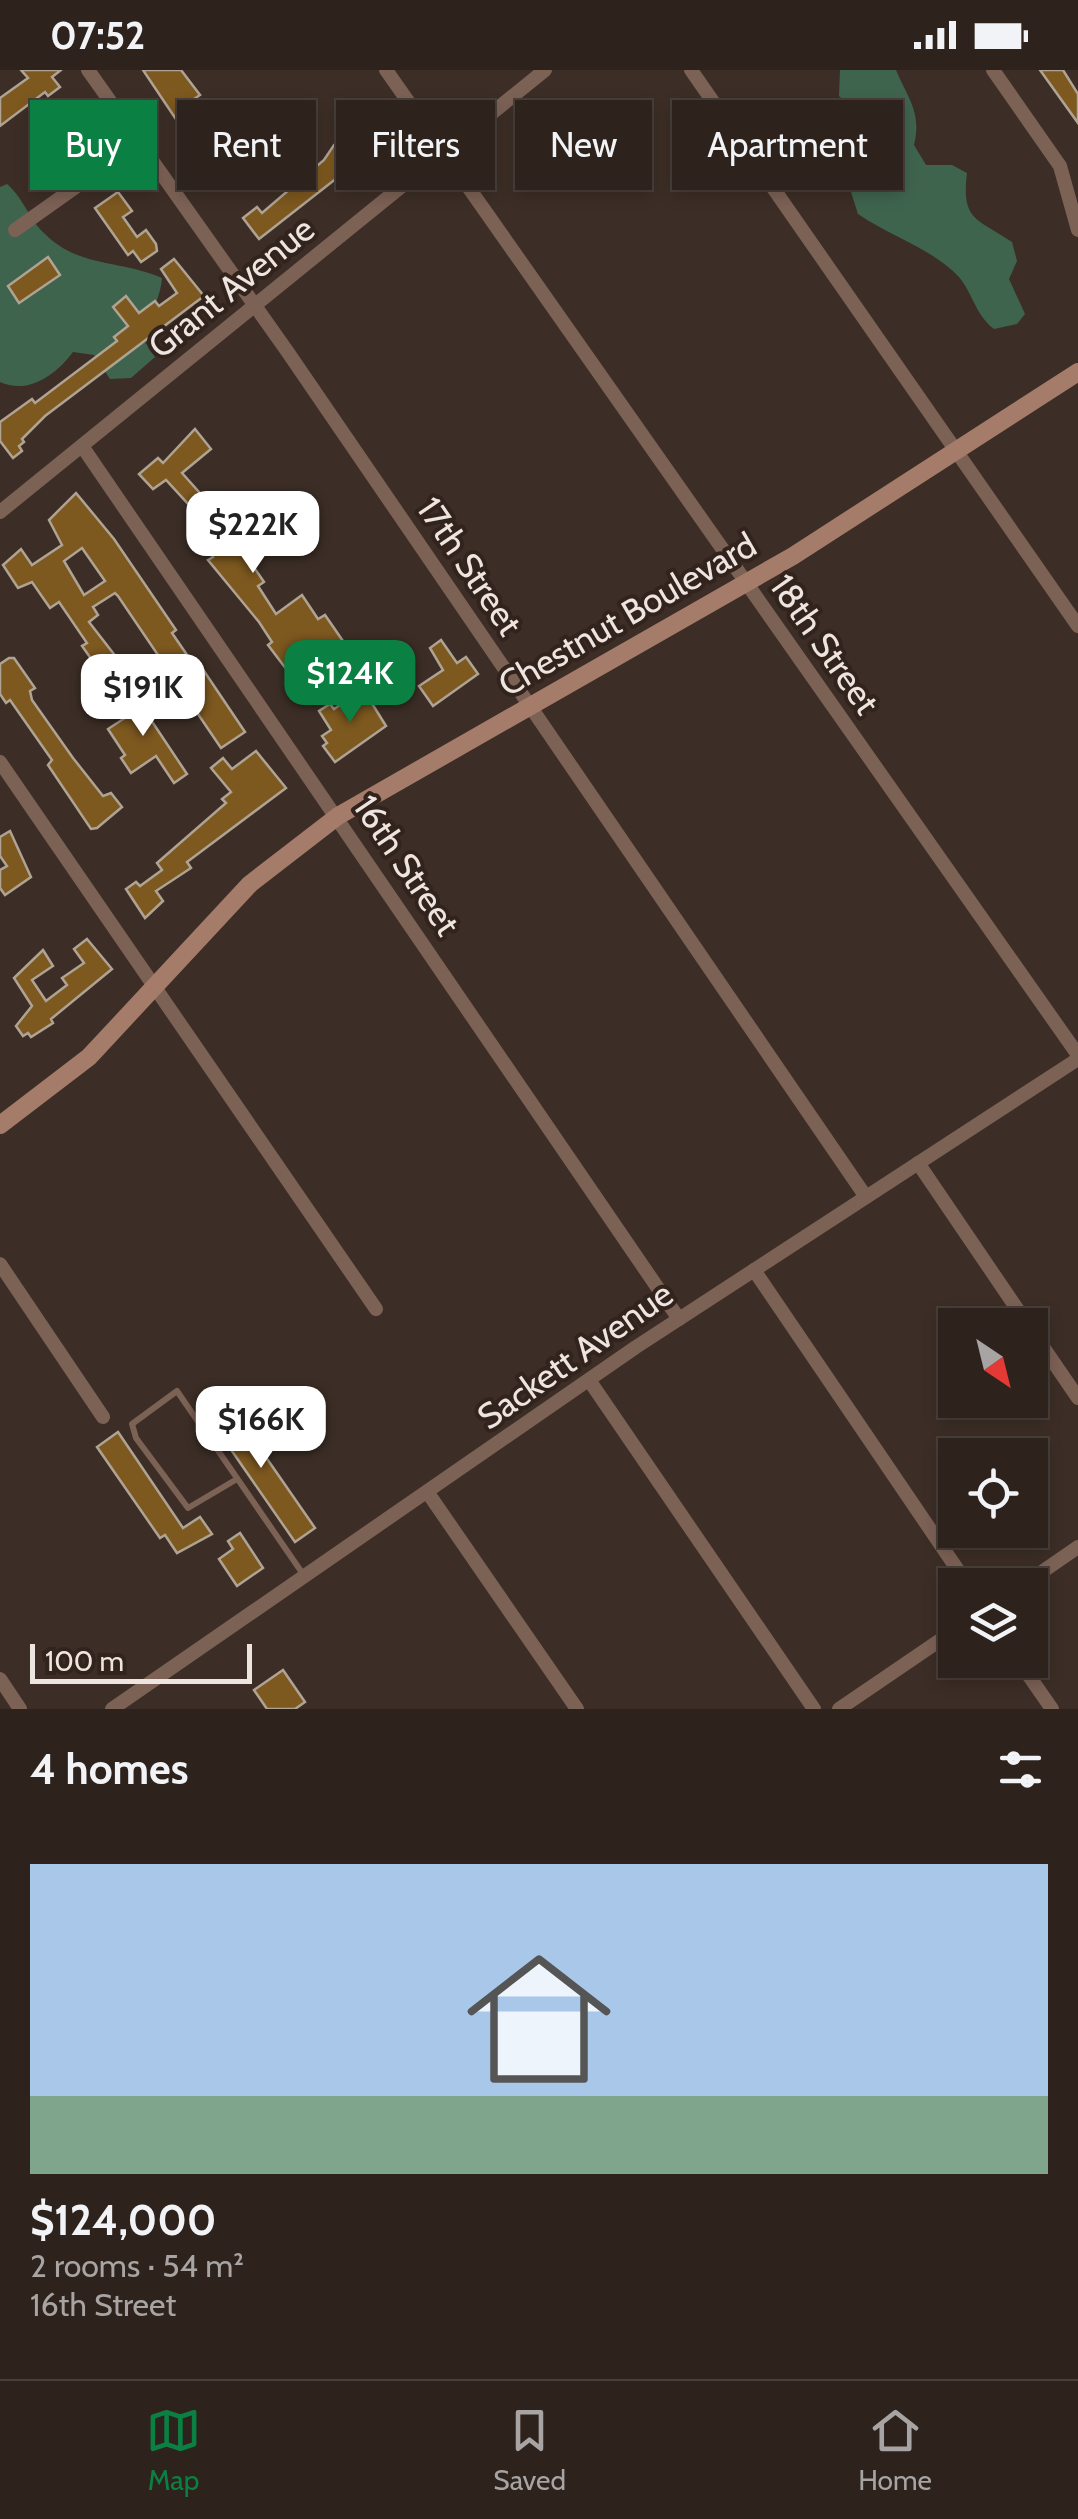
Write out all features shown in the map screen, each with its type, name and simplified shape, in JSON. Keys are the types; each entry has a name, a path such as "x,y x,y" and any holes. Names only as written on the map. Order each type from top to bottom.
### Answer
{"street":[{"name":"17th Street","path":"88,70 109,100"},
{"name":"18th Street","path":"386,70 408,100"},
{"name":"Grant Avenue","path":"495,111 545,70"},
{"path":"691,70 1078,626"},
{"path":"998,72 1060,166 1078,230"},
{"name":"17th Street","path":"157,168 866,1197"},
{"path":"15,230 71,190"},
{"name":"Grant Avenue","path":"0,512 398,190"},
{"name":"18th Street","path":"473,190 1078,1057"},
{"name":"Chestnut Boulevard","path":"0,1125 84,1061 250,884 338,816 746,584 1078,372"},
{"name":"16th Street","path":"82,446 679,1319"},
{"path":"0,762 376,1308"},
{"name":"Sackett Avenue","path":"112,1709 679,1319 1078,1057"},
{"path":"918,1163 1016,1308"},
{"path":"0,1264 103,1417"},
{"path":"754,1270 956,1568"},
{"path":"1048,1355 1078,1398"},
{"path":"589,1380 814,1709"},
{"path":"428,1493 577,1709"},
{"path":"1048,1568 1078,1547"},
{"path":"839,1709 938,1642"},
{"path":"1030,1678 1052,1709"},
{"path":"0,1679 20,1709"}],"lane":[{"path":"237,1479 191,1508 180,1504 136,1438 135,1419 177,1391 306,1578"}],"green space":[{"path":"840,70 896,70 915,114 914,145 926,165 952,165 967,173 969,210 1012,242 1017,261 1009,279 1025,314 1017,324 994,329 949,267 858,214 853,190 903,190 903,100 843,100 839,96"},
{"path":"7,184 58,245 86,258 162,278 143,339 155,357 131,378 110,379 94,355 73,352 41,380 21,386 0,382 0,187"}],"building":[{"path":"21,70 61,70 52,77 60,87 48,96 45,92 30,100 0,126 0,98 28,78"},
{"path":"143,70 181,70 200,95 192,100 177,100 177,121"},
{"path":"1040,70 1063,70 1078,94 1078,123"},
{"path":"334,145 336,179 259,239 243,218 257,207 262,213 289,190 316,190 316,167"},
{"path":"118,192 132,211 123,217 137,237 146,230 156,244 157,251 141,262 133,251 128,255 95,208"},
{"path":"48,257 60,275 19,303 8,286"},
{"path":"174,259 204,296 45,416 22,439 22,451 13,458 0,441 0,422 32,399 35,403 117,341 114,337 128,326 113,307 126,296 139,313 155,301 159,306 177,293 161,269"},
{"path":"195,429 211,449 182,473 224,520 216,526 230,546 238,554 271,532 279,544 251,563 264,582 258,586 276,614 302,595 318,619 325,615 356,660 342,669 336,660 301,685 296,682 268,645 272,642 259,622 208,560 213,557 191,525 201,518 166,480 153,489 139,474 158,458 163,463"},
{"path":"76,493 114,539 176,630 172,633 196,668 200,665 245,732 221,748 115,593 93,607 98,615 89,622 127,671 114,680 98,656 92,660 82,646 87,643 59,602 50,608 32,582 18,588 3,565 21,549 32,565 62,545 49,520","holes":["82,548 105,581 84,595 64,561"]},
{"path":"441,640 457,663 466,657 478,674 433,706 419,686 443,670 430,648"},
{"path":"14,658 35,688 30,691 32,700 73,758 103,796 111,793 122,807 97,828 91,829 48,765 52,760 10,700 6,703 0,694 0,664"},
{"path":"397,659 410,679 393,690 380,671"},
{"path":"129,687 187,774 174,783 156,756 131,773 121,758 125,755 108,729 128,716 115,696"},
{"path":"363,689 386,726 335,762 323,746 327,743 322,736 331,730 319,711 330,704 334,709"},
{"path":"256,751 286,788 187,862 191,868 156,891 163,901 145,918 126,889 136,882 140,886 162,870 157,863 226,803 222,799 231,792 211,768 223,758 232,769"},
{"path":"10,831 31,877 5,895 0,888 0,870 7,866 0,856 0,837"},
{"path":"87,939 112,969 51,1019 53,1023 31,1037 28,1033 23,1036 16,1026 32,1006 14,978 43,950 53,966 32,980 46,1001 67,985 62,978 84,963 74,949"},
{"path":"227,1401 315,1528 295,1542 207,1415"},
{"path":"118,1432 183,1528 200,1517 212,1534 177,1553 165,1535 160,1538 97,1447"},
{"path":"240,1533 263,1568 237,1586 219,1559 233,1549 228,1541"},
{"path":"283,1670 305,1702 295,1709 267,1709 254,1690"}]}
